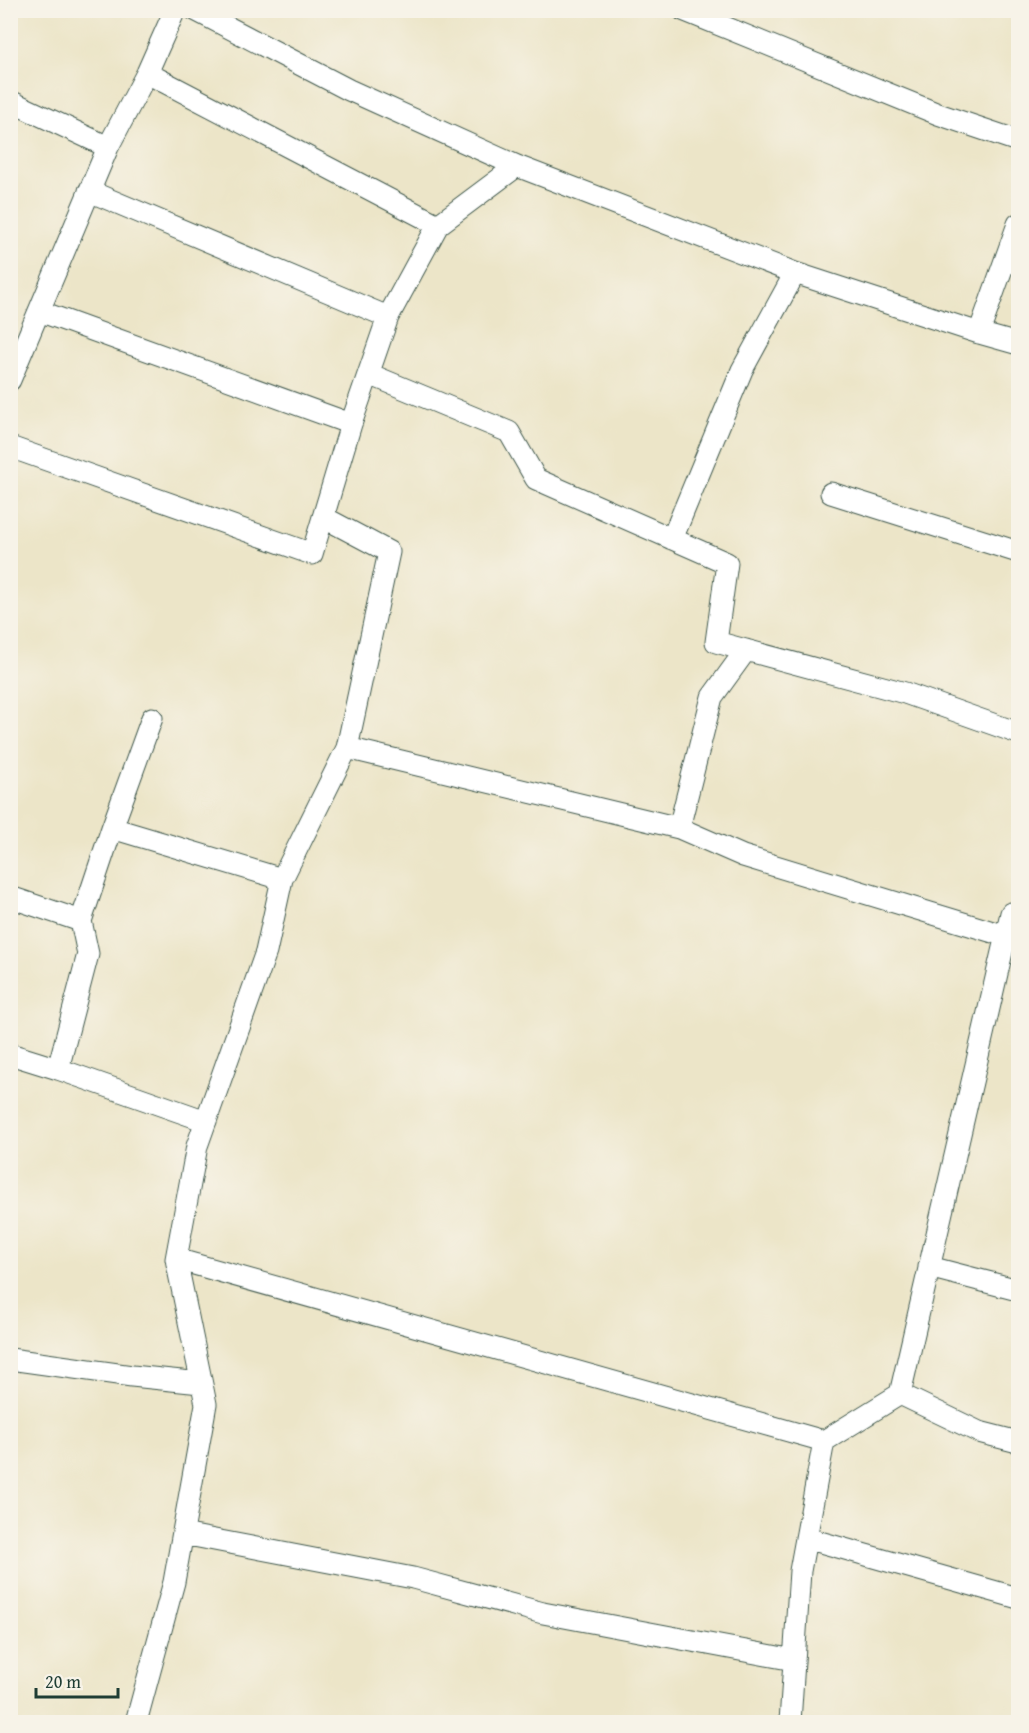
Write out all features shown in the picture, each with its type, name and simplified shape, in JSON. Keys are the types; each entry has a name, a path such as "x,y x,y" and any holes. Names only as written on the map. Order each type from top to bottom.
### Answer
{"street":[{"path":"10,380 108,147 147,73 176,10"},
{"path":"195,10 350,90 517,166 795,273 1018,344"},
{"path":"683,10 938,114 1018,141"},
{"path":"147,73 438,225"},
{"path":"10,101 108,147"},
{"path":"10,447 312,554 351,424 388,317 438,225 517,166"},
{"path":"89,191 388,317"},
{"path":"979,333 1018,224"},
{"path":"672,539 742,370 795,273"},
{"path":"39,311 351,424"},
{"path":"369,374 509,432 536,479 727,563 716,642 905,693 1018,733"},
{"path":"831,493 1018,552"},
{"path":"136,1722 174,1582 206,1404 176,1259 198,1146 266,952 282,879 346,748 389,552 323,517"},
{"path":"679,828 712,697 746,650"},
{"path":"58,1069 88,954 81,921 152,718"},
{"path":"346,748 679,828 743,856 1005,936"},
{"path":"112,828 282,879"},
{"path":"10,897 81,921"},
{"path":"176,1259 824,1441 900,1394 1005,936 1011,913 1018,914"},
{"path":"10,1054 206,1121"},
{"path":"929,1268 1018,1290"},
{"path":"10,1359 201,1383"},
{"path":"900,1394 978,1432 1018,1442"},
{"path":"790,1722 800,1571 824,1441"},
{"path":"183,1534 413,1578 543,1613 794,1660"},
{"path":"806,1538 1018,1598"}]}
